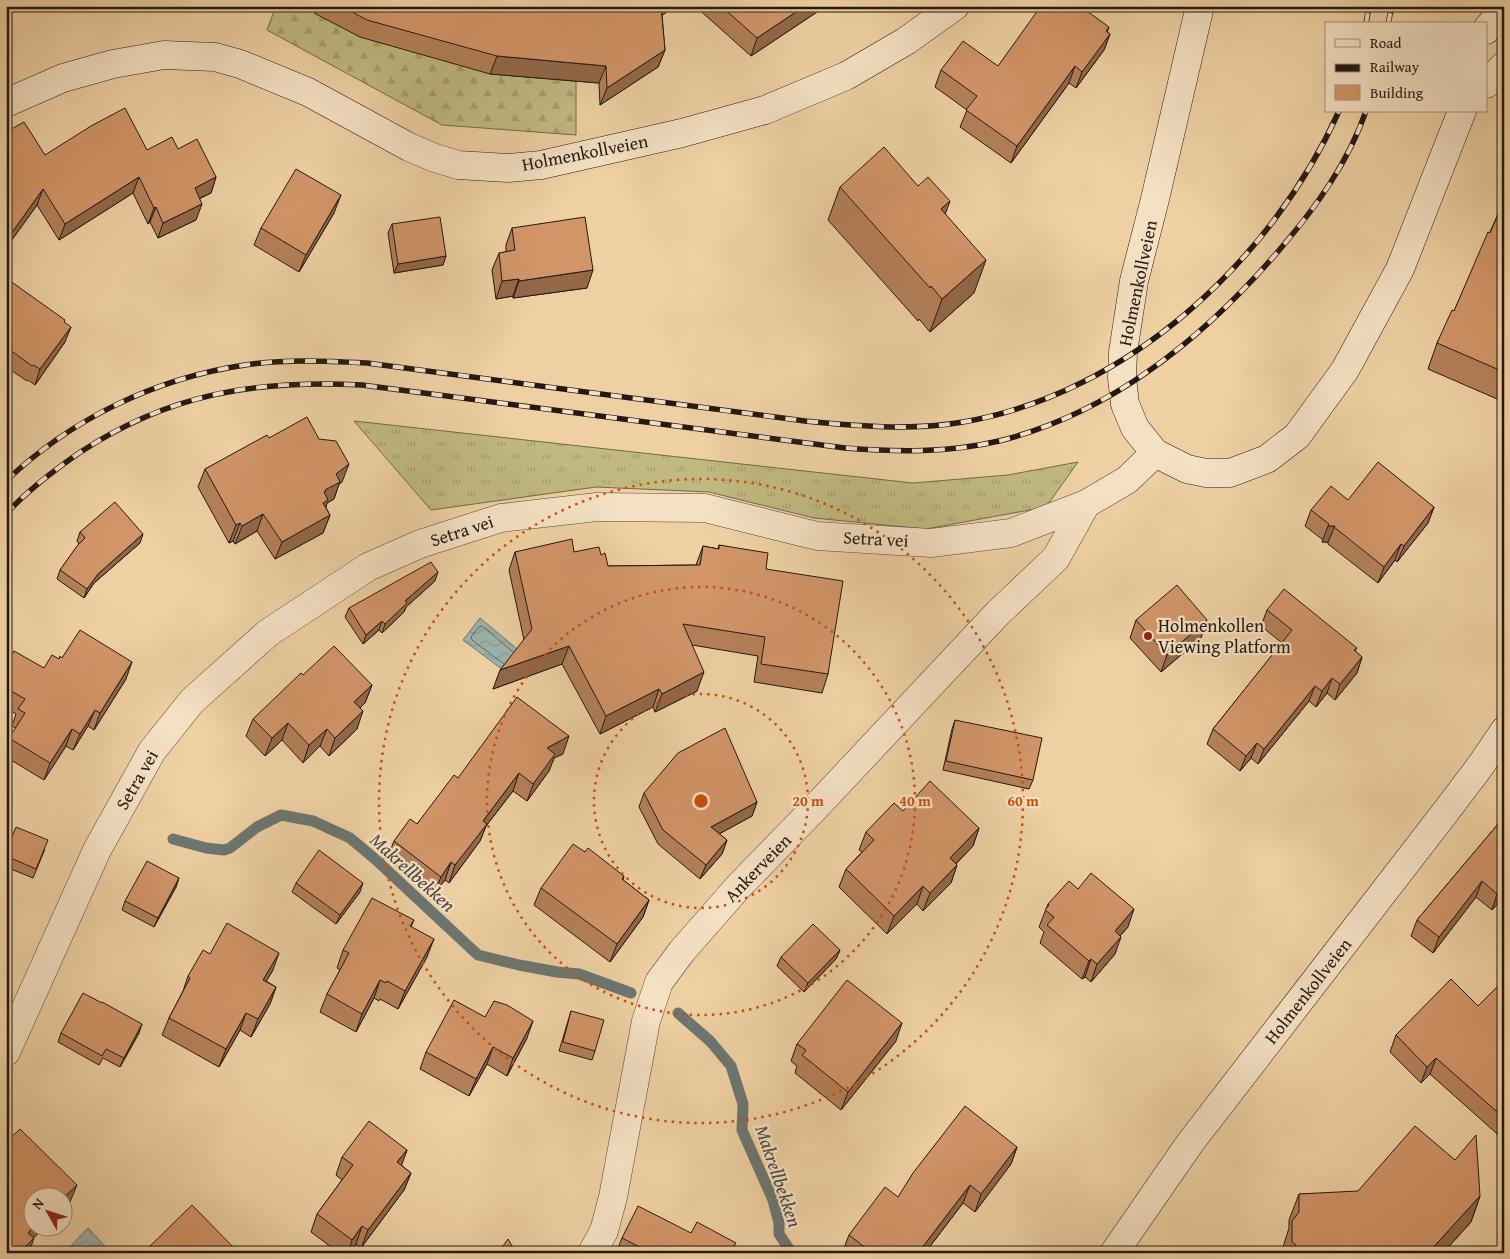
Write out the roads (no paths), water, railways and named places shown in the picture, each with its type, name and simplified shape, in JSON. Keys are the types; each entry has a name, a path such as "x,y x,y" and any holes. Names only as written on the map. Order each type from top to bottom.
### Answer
{"main road":[{"name":"Holmenkollveien","path":"6,103 63,78 113,64 164,55 215,57 240,64 308,92 410,147 435,158 458,164 508,168 541,165 682,133 765,110 846,76 906,41 955,6"},
{"name":"Holmenkollveien","path":"1200,6 1134,281 1123,352 1122,378 1125,404 1135,428 1155,453 1186,469 1206,473 1230,473 1267,459 1297,436 1345,370 1400,269 1462,112"},
{"path":"1488,28 1504,9"},
{"path":"1488,82 1504,66"},
{"name":"Setra vei","path":"6,1052 97,850 152,751 192,701 268,633 368,567 420,544 501,518 597,507 705,508 817,536 931,542 1011,533 1086,504 1127,480 1155,453"},
{"name":"Ankerveien","path":"592,1253 604,1231 613,1197 646,1021 659,982 682,951 739,886 812,812 998,613 1056,558 1086,504"},
{"name":"Holmenkollveien","path":"1114,1253 1190,1143 1419,847 1481,765 1504,730"}],"water":[{"path":"480,618 522,653 507,673 463,640"},
{"path":"88,1228 105,1246 98,1253 64,1253"}],"waterway":[{"name":"Makrellbekken","path":"173,839 206,848 224,850 230,848 257,827 281,815 313,821 350,838 478,955 519,965 579,974 631,993"},
{"name":"Makrellbekken","path":"678,1013 710,1041 731,1066 743,1104 742,1130 773,1200 779,1223 779,1234 792,1253"}],"railway":[{"path":"1366,22 1369,6"},
{"path":"1388,22 1392,6"},
{"path":"6,481 31,459 87,420 147,391 212,371 275,362 367,363 805,421 864,426 904,427 943,425 1024,407 1082,383 1137,351 1188,312 1234,267 1275,219 1310,166 1338,112"},
{"path":"6,514 23,497 79,453 147,416 180,404 215,395 249,388 285,385 362,385 845,448 922,451 961,448 999,441 1041,428 1080,411 1118,391 1155,367 1222,311 1281,248 1307,217 1330,184 1350,149 1366,112"}],"place":[{"name":"Holmenkollen Viewing Platform","path":"1148,636"}]}
